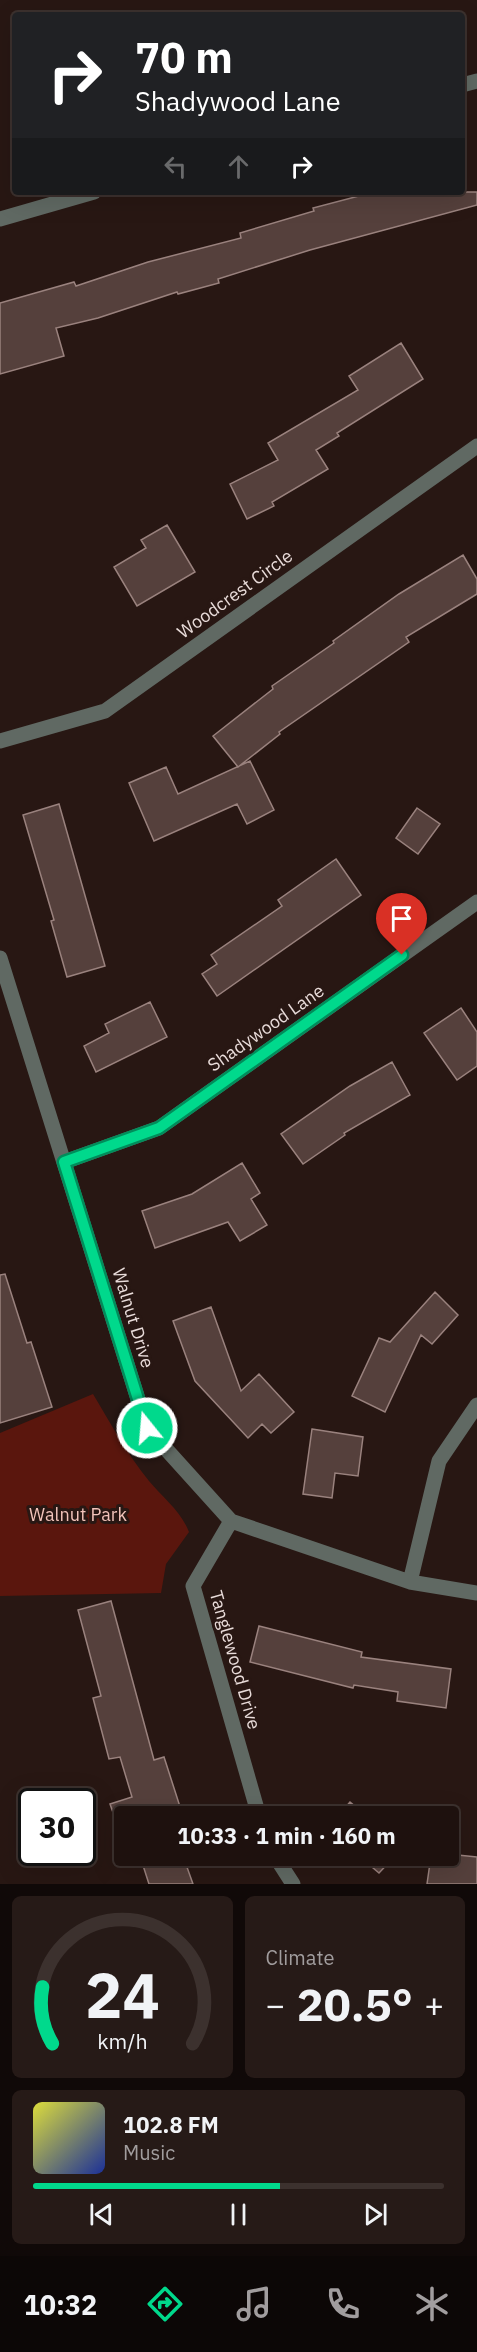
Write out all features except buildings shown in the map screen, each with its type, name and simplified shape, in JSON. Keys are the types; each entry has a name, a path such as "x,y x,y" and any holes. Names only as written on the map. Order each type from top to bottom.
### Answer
{"street":[{"path":"0,219 84,195"},
{"name":"Woodcrest Circle","path":"0,741 105,711 477,446"},
{"name":"Shadywood Lane","path":"64,1162 159,1128 477,902"},
{"name":"Walnut Drive","path":"0,958 147,1428 231,1521 410,1582 477,1593"},
{"path":"410,1582 438,1461 477,1405"},
{"name":"Tanglewood Drive","path":"231,1521 193,1586 256,1806"},
{"path":"281,1866 293,1884"}],"green space":[{"name":"Walnut Park","path":"93,1394 134,1460 149,1481 177,1511 189,1532 166,1564 161,1593 0,1596 0,1433"}],"route":[{"path":"147,1428 64,1162 159,1128 402,955"}]}
